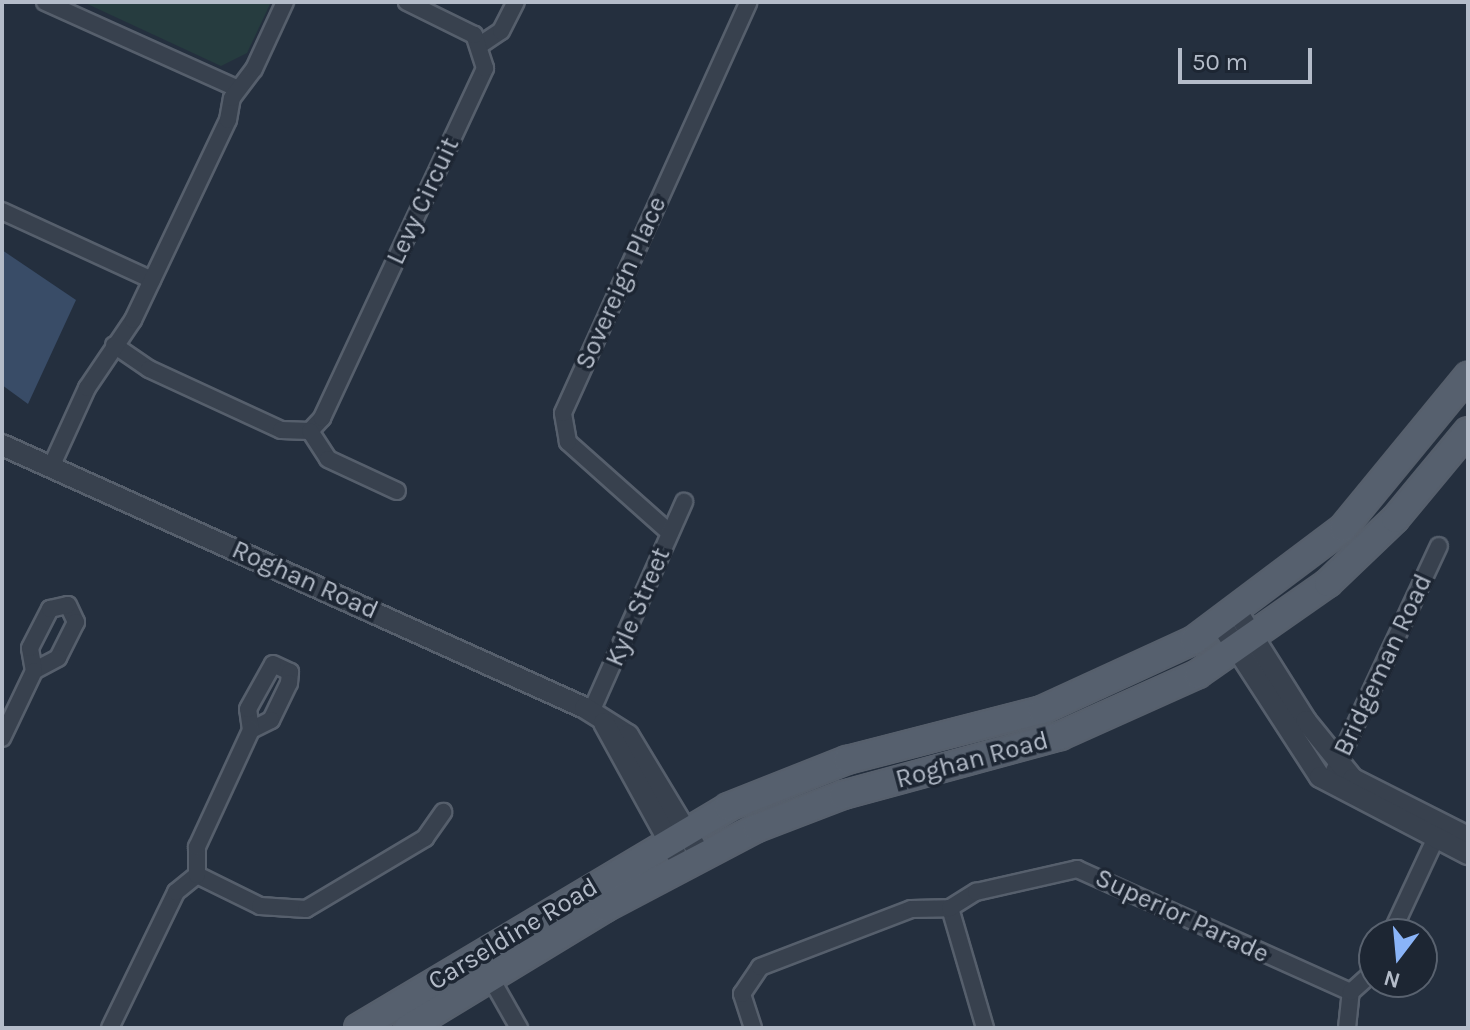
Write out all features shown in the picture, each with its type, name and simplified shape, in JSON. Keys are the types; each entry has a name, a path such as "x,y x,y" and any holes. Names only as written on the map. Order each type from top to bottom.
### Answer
{"main road":[{"path":"1229,618 1375,495 1468,376"},
{"path":"1246,646 1363,551 1468,431"},
{"name":"Roghan Road","path":"677,833 847,760 1081,695 1229,618"},
{"name":"Roghan Road","path":"692,861 833,798 1060,736 1246,646"},
{"name":"Carseldine Road","path":"358,1028 677,833"},
{"name":"Carseldine Road","path":"408,1028 692,861"}],"street":[{"path":"45,2 236,88"},
{"path":"51,467 114,345 152,280 228,120 236,88 254,69 285,2"},
{"path":"407,2 468,29 480,45 501,31 516,2"},
{"name":"Sovereign Place","path":"670,533 568,442 563,413 749,2"},
{"name":"Levy Circuit","path":"310,431 485,68 480,45"},
{"path":"2,211 152,280"},
{"path":"114,345 149,369 281,430 310,431 328,459 397,491"},
{"name":"Roghan Road","path":"2,445 628,735 692,861"},
{"name":"Kyle Street","path":"597,718 684,502"},
{"name":"Bridgeman Road","path":"1328,783 1439,546"},
{"path":"1229,618 1328,783 1439,832 1468,837"},
{"path":"1246,646 1338,762 1365,787 1439,832 1468,854"},
{"path":"2,738 34,671"},
{"path":"197,875 197,847 251,730"},
{"path":"197,875 260,906 306,909 425,838 443,812"},
{"path":"1399,918 1439,832"},
{"name":"Superior Parade","path":"753,1028 742,994 760,967 911,909 950,908 976,892 1077,869 1351,992"},
{"path":"110,1028 176,892 197,875"},
{"path":"950,908 985,1028"},
{"path":"490,977 519,1028"},
{"path":"1347,1028 1351,992 1358,986"}],"green space":[{"path":"83,2 271,2 247,53 221,66"}],"water":[{"path":"2,250 76,300 28,404 2,385"}]}
